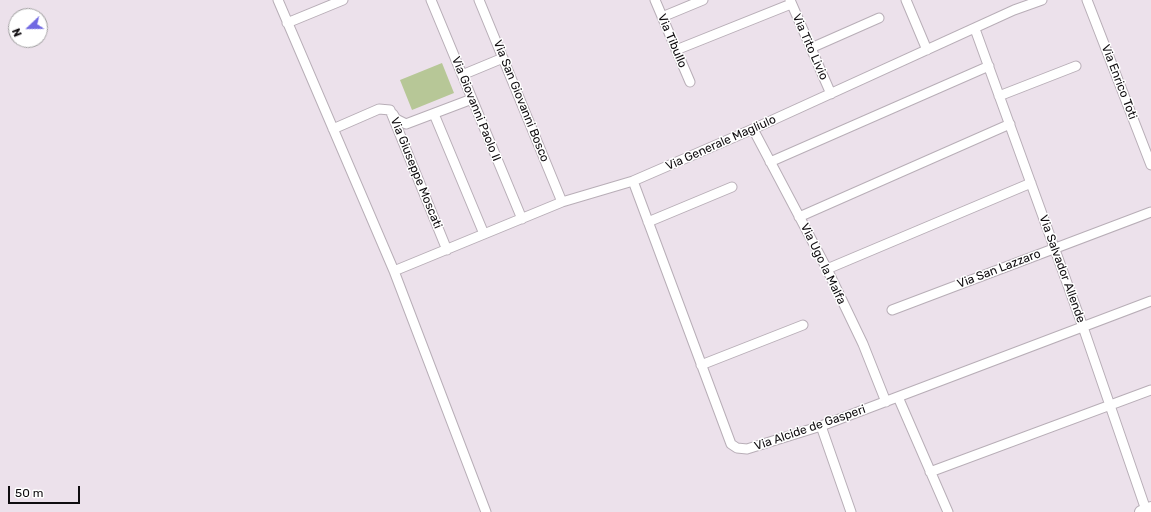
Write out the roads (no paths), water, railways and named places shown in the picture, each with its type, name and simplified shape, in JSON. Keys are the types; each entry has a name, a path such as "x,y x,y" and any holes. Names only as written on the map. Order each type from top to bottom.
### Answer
{"street":[{"path":"278,0 394,271 486,512"},
{"path":"287,24 342,0"},
{"name":"Via Giovanni Paolo II","path":"431,0 522,218"},
{"name":"Via San Giovanni Bosco","path":"479,0 562,202"},
{"name":"Via Tibullo","path":"655,0 690,82"},
{"path":"662,17 703,0"},
{"path":"906,0 927,50"},
{"name":"Via Generale Magliulo","path":"394,271 562,202 633,181 831,94 1014,10 1042,0"},
{"name":"Via Enrico Toti","path":"1087,0 1151,165"},
{"path":"676,50 790,2"},
{"name":"Via Tito Livio","path":"790,2 831,94"},
{"path":"811,48 879,18"},
{"name":"Via Salvador Allende","path":"975,29 1055,248 1146,510"},
{"path":"462,75 503,58"},
{"path":"770,162 989,66"},
{"path":"999,96 1076,66"},
{"path":"390,110 396,119 406,124 472,99"},
{"name":"Via Giuseppe Moscati","path":"333,129 379,109 390,110 446,250"},
{"path":"434,114 484,234"},
{"path":"799,217 1010,124"},
{"name":"Via Ugo la Malfa","path":"753,129 827,269 863,344 886,402"},
{"name":"Via Alcide de Gasperi","path":"633,181 730,444 737,448 747,449 821,426 1151,300"},
{"path":"827,269 1031,183"},
{"path":"648,222 732,187"},
{"name":"Via San Lazzaro","path":"892,310 1151,212"},
{"path":"701,365 803,325"},
{"path":"930,472 1151,390"},
{"path":"898,397 948,512"},
{"path":"821,426 852,512"}]}
